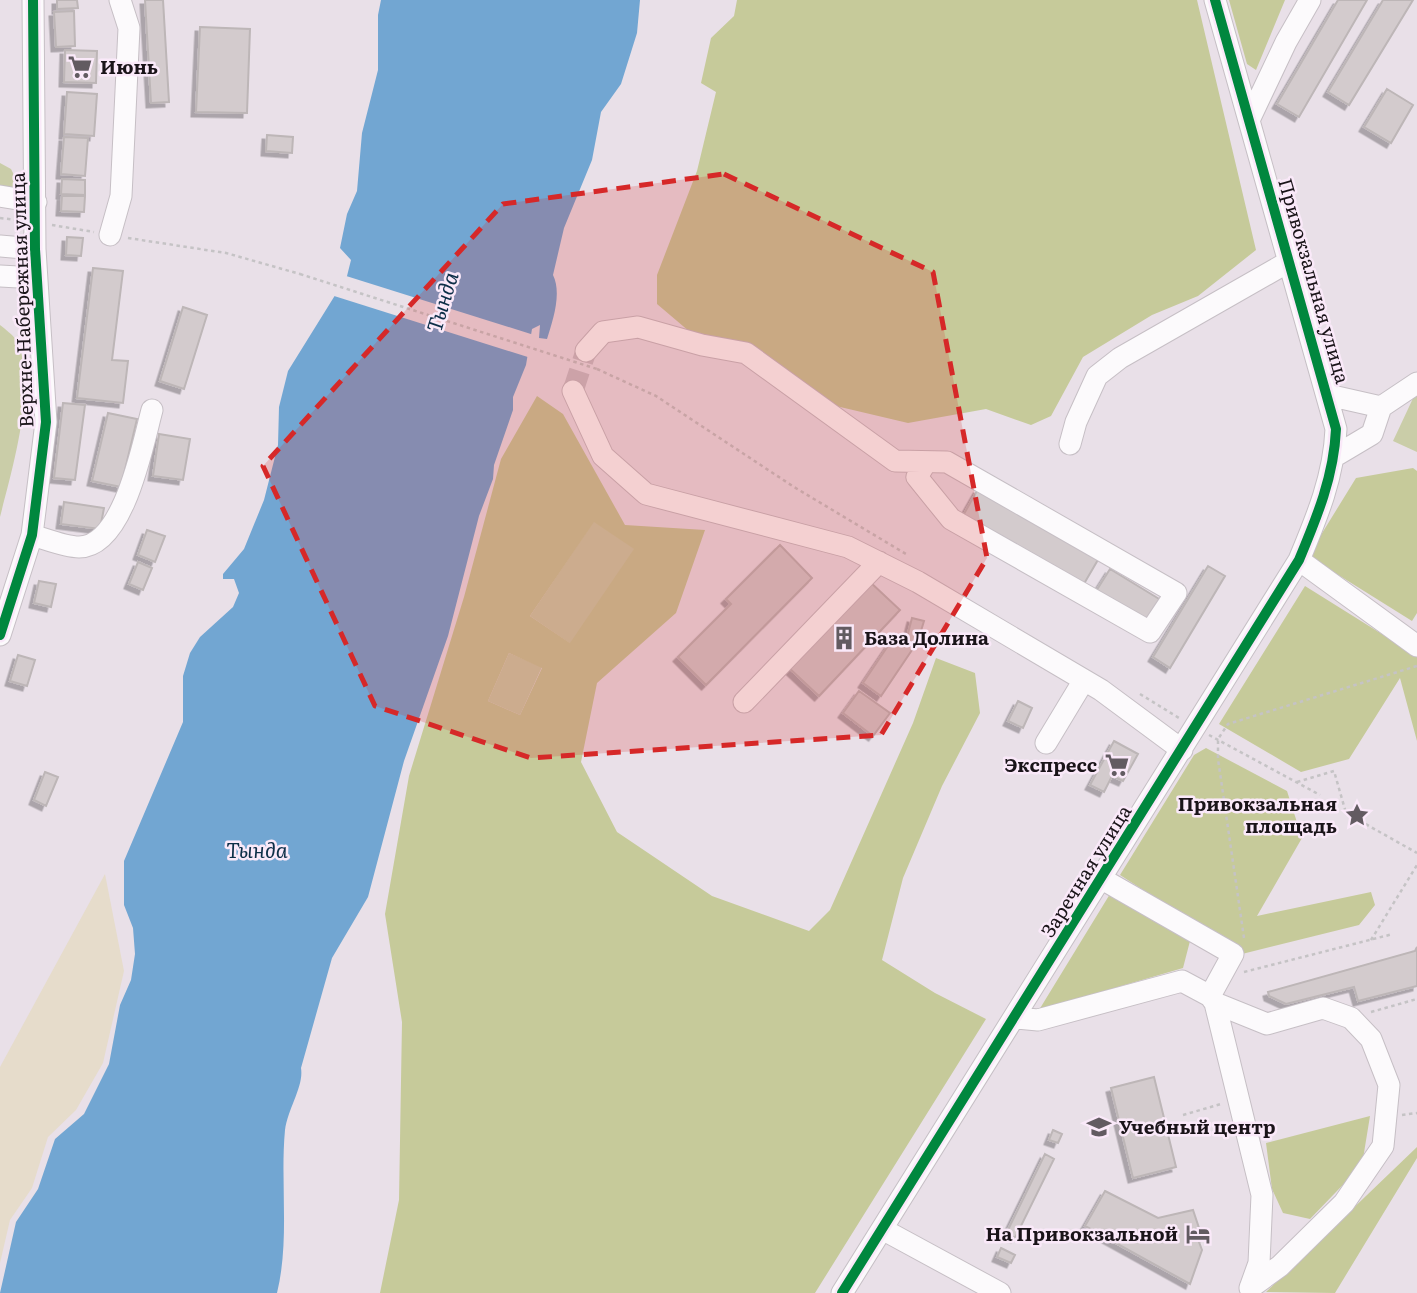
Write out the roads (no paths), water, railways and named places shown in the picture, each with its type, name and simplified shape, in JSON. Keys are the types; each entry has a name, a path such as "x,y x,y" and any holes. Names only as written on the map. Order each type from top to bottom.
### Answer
{"street":[{"name":"Верхне-Набережная улица","path":"0,635 32,535 46,422 35,249 33,0"},
{"path":"110,235 121,196 129,28 120,0"},
{"name":"Привокзальная улица","path":"1215,0 1328,395 1336,429 1335,456"},
{"path":"1250,118 1286,42 1310,0"},
{"path":"0,196 35,212"},
{"path":"0,246 35,249"},
{"path":"1070,444 1076,422 1097,376 1120,358 1290,261"},
{"path":"0,276 36,278"},
{"path":"586,351 603,332 638,327 702,345 746,353 895,461 926,461 947,462 1177,593 1150,632 951,519 917,477 926,461"},
{"path":"1335,456 1372,434 1381,407 1417,383"},
{"path":"573,391 603,456 646,494 849,547 1084,680 1182,750"},
{"path":"1328,395 1381,407"},
{"path":"32,535 81,547 100,539 126,503 152,410"},
{"name":"Заречная улица","path":"842,1293 1016,1018 1299,560 1321,508 1335,456"},
{"path":"1299,560 1417,646"},
{"path":"744,702 879,562"},
{"path":"1046,743 1084,680"},
{"path":"1102,879 1233,954 1212,1000 1262,1195 1259,1263 1248,1291"},
{"path":"1016,1018 1038,1020 1182,981 1212,1000 1267,1024 1323,1008 1351,1018 1371,1040 1389,1085 1383,1146 1345,1203 1280,1266 1248,1291"},
{"path":"882,1229 1000,1293"}],"water":[{"name":"Тында","path":"381,0 640,0 637,33 621,84 601,112 592,160 564,228 553,275 557,298 547,339 539,338 540,325 532,329 526,365 513,397 513,410 479,516 448,636 404,761 368,897 332,958 301,1068 300,1082 285,1130 283,1253 277,1293 0,1293 16,1222 38,1189 55,1139 84,1114 109,1064 120,1005 131,980 135,954 133,928 124,905 124,861 183,722 183,676 190,653 200,637 233,607 239,593 234,579 223,579 223,574 244,549 264,500 278,445 279,407 288,371 347,276 351,260 340,248 347,214 357,191 362,133 378,70 378,15"}],"tunnel":[{"path":"573,391 586,351"}],"place":[{"name":"Июнь","path":"80,67"},
{"name":"База Долина","path":"844,638"},
{"name":"Экспресс","path":"1117,765"},
{"name":"Привокзальная площадь","path":"1357,815"},
{"name":"Учебный центр","path":"1099,1127"},
{"name":"На Привокзальной","path":"1198,1234"}]}
